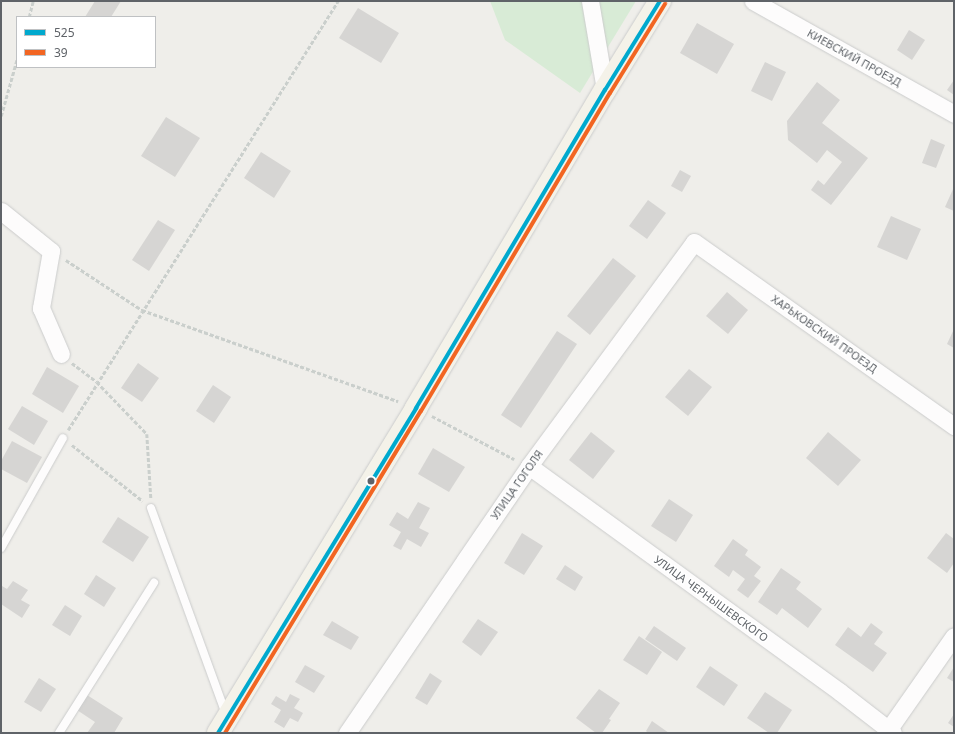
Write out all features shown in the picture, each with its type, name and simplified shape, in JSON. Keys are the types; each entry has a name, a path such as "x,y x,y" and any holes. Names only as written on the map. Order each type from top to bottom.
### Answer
{"main road":[{"path":"225,727 605,90 660,1"}],"street":[{"path":"590,1 605,90"},
{"name":"КИЕВСКИЙ ПРОЕЗД","path":"753,1 954,114"},
{"path":"1,211 51,251 41,308 61,354"},
{"name":"ХАРЬКОВСКИЙ ПРОЕЗД","path":"694,242 954,426"},
{"name":"УЛИЦА ГОГОЛЯ","path":"347,733 529,466 694,242"},
{"name":"УЛИЦА ЧЕРНЫШЕВСКОГО","path":"529,466 833,687 889,732"},
{"path":"889,732 954,636"}],"lane":[{"path":"1,548 63,438"},
{"path":"151,508 225,727"},
{"path":"59,733 154,583"}],"path":[{"path":"29,16 33,1"},
{"path":"151,508 63,438 142,310 338,1"},
{"path":"1,116 16,63"},
{"path":"51,251 142,310 416,408 529,466"},
{"path":"61,354 97,382 147,434 151,508"}],"green space":[{"path":"490,1 636,1 580,93 505,40"}],"building":[{"path":"95,1 121,1 112,16 86,16"},
{"path":"358,8 399,33 381,63 339,38"},
{"path":"697,23 734,44 717,74 680,53"},
{"path":"909,30 925,40 912,60 897,50"},
{"path":"765,62 786,72 772,101 751,91"},
{"path":"954,80 954,95 947,90"},
{"path":"817,82 840,100 822,123 868,158 831,205 811,190 818,180 824,185 842,162 827,150 817,163 788,140 787,121"},
{"path":"166,117 200,138 175,177 141,156"},
{"path":"931,139 945,145 936,168 922,163"},
{"path":"261,152 291,171 274,198 244,178"},
{"path":"680,170 691,176 682,192 671,186"},
{"path":"954,187 954,211 945,207"},
{"path":"648,200 666,213 647,239 629,226"},
{"path":"891,216 921,229 907,260 877,247"},
{"path":"158,220 175,230 149,271 132,260"},
{"path":"613,258 636,276 590,335 567,316"},
{"path":"727,292 748,310 728,334 706,316"},
{"path":"954,329 954,348 947,344"},
{"path":"557,331 577,344 521,428 501,415"},
{"path":"138,363 159,378 142,402 121,388"},
{"path":"47,367 79,386 63,413 32,394"},
{"path":"689,369 712,387 688,416 665,397"},
{"path":"213,385 231,397 214,423 196,411"},
{"path":"22,406 48,421 34,445 8,429"},
{"path":"591,432 615,451 593,479 569,460"},
{"path":"828,432 861,460 838,486 806,458"},
{"path":"12,441 42,457 27,483 1,469 1,461"},
{"path":"433,448 465,467 449,492 418,474"},
{"path":"669,499 693,515 676,542 651,526"},
{"path":"418,502 430,508 419,528 429,533 421,547 407,539 401,550 393,546 401,532 389,525 397,512 408,519"},
{"path":"118,517 149,537 133,562 102,542"},
{"path":"522,533 543,546 524,575 504,563"},
{"path":"946,533 954,539 954,563 947,573 927,558"},
{"path":"733,539 748,550 745,555 761,567 754,576 761,581 748,598 737,590 745,579 733,570 729,577 714,566"},
{"path":"565,565 583,577 575,591 556,579"},
{"path":"781,568 801,582 796,589 822,609 808,628 782,608 777,615 758,602"},
{"path":"96,575 116,588 104,607 84,594"},
{"path":"13,581 28,590 21,600 30,605 22,618 1,604 2,586 7,589"},
{"path":"65,605 82,616 70,636 52,625"},
{"path":"478,619 498,632 481,656 462,642"},
{"path":"332,621 359,637 351,650 323,635"},
{"path":"871,623 883,632 874,644 887,653 873,672 835,645 848,627 861,637"},
{"path":"654,626 686,648 677,661 645,639"},
{"path":"639,636 662,652 647,675 623,660"},
{"path":"305,665 325,676 314,693 295,682"},
{"path":"710,666 738,685 724,706 696,687"},
{"path":"954,667 954,682 947,678"},
{"path":"430,673 442,681 427,705 415,698"},
{"path":"39,678 56,689 41,712 24,702"},
{"path":"599,689 620,703 609,719 611,720 602,733 596,733 576,718"},
{"path":"765,692 792,710 777,733 769,733 747,718"},
{"path":"290,694 300,699 294,708 303,713 298,722 290,718 284,728 274,722 281,710 271,704 276,696 286,702"},
{"path":"87,695 123,718 114,733 87,733 95,722 77,710"},
{"path":"954,714 954,727 948,723"},
{"path":"652,721 669,733 648,733 646,731"}],"transit line":[{"name":"525","path":"218,733 416,408 605,90 660,1"},
{"name":"39","path":"225,733 421,411 610,93 665,4"}]}
